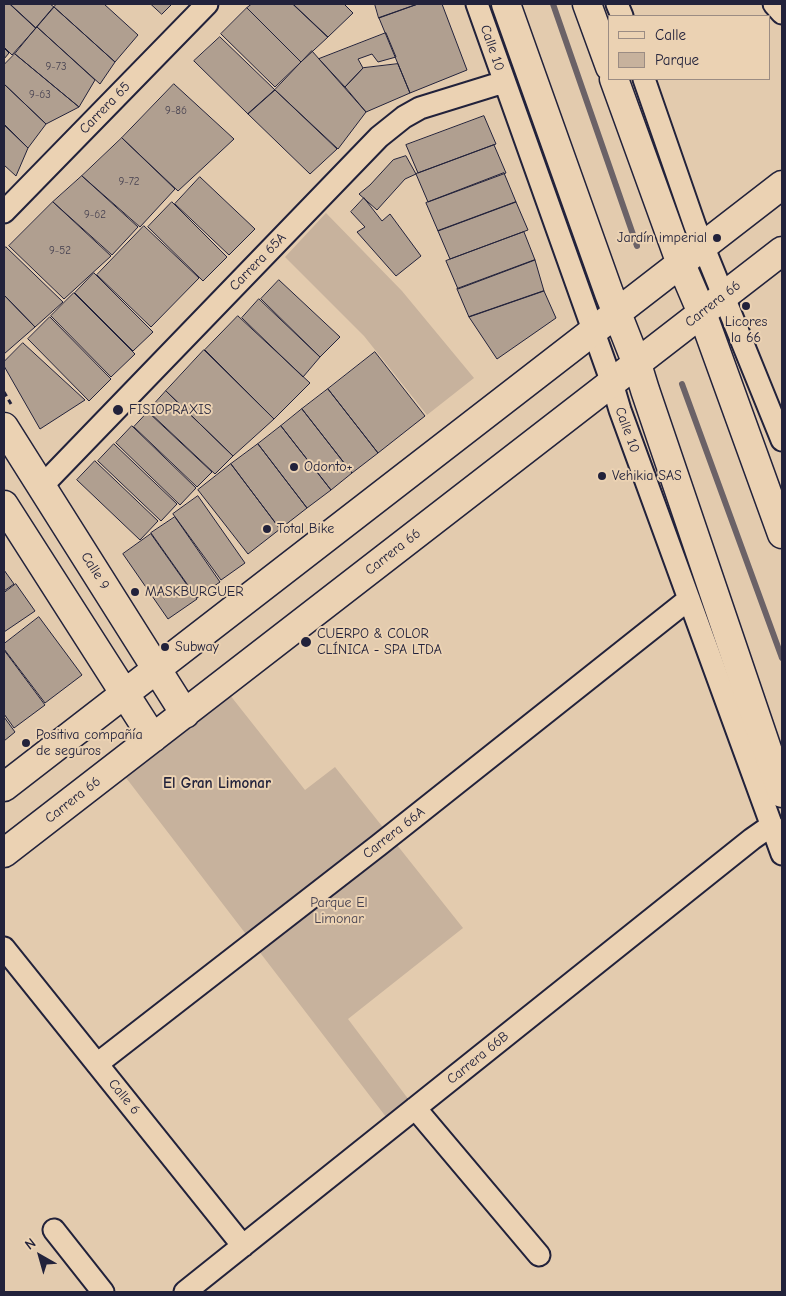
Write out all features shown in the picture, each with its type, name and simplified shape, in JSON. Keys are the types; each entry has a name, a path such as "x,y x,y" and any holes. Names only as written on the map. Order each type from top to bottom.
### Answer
{"main road":[{"name":"Calle 10","path":"506,4 609,293 637,364 782,793"},
{"path":"587,4 608,62"},
{"path":"614,80 680,264 702,313 782,534"},
{"path":"4,787 782,185"},
{"name":"Carrera 66","path":"4,853 782,251"},
{"name":"Calle 9","path":"4,427 186,714"},
{"path":"6,516 153,738"}],"street":[{"name":"Carrera 65","path":"4,212 207,4"},
{"name":"Calle 10","path":"477,4 620,410 782,854"},
{"path":"774,4 782,13"},
{"path":"644,80 695,226 782,440"},
{"name":"Carrera 65A","path":"41,487 378,137 404,116 420,108 504,82"},
{"name":"Carrera 66A","path":"97,1064 689,600"},
{"name":"Carrera 66B","path":"185,1292 752,838 772,824"},
{"name":"Calle 6","path":"4,948 244,1246"},
{"path":"415,1108 539,1255"},
{"path":"54,1230 103,1292"}],"green space":[{"path":"326,213 402,291 474,378 427,415 364,336 285,257"},
{"name":"Parque El Limonar","path":"222,685 305,790 335,767 463,928 348,1019 415,1108 393,1126 117,766"}],"building":[{"path":"4,4 10,4 36,28 12,55 4,47"},
{"path":"10,4 50,4 54,7 36,28"},
{"path":"57,4 104,4 138,35 115,62 54,7"},
{"path":"151,4 172,4 162,14"},
{"path":"252,4 293,4 328,37 301,62 247,8"},
{"path":"293,4 344,4 353,13 328,37"},
{"path":"375,4 418,4 379,18"},
{"path":"418,4 442,4 467,70 410,93 379,18"},
{"path":"54,7 115,62 100,84 37,27"},
{"path":"247,8 301,62 275,87 221,34"},
{"path":"37,27 95,80 79,107 15,54"},
{"path":"386,33 396,57 378,62 372,54 358,59 363,68 345,87 319,59"},
{"path":"220,37 275,90 248,114 194,61"},
{"path":"4,48 9,53 4,59"},
{"path":"312,51 366,112 338,149 275,90"},
{"path":"15,54 79,107 46,124 4,84 4,65"},
{"path":"398,64 410,93 366,112 345,87 363,68"},
{"path":"4,84 46,124 28,148 4,124"},
{"path":"174,84 234,139 178,191 122,138"},
{"path":"275,90 337,149 310,174 248,114"},
{"path":"484,116 496,144 418,173 406,145"},
{"path":"4,125 28,148 16,176 4,165"},
{"path":"122,138 175,189 140,227 82,176"},
{"path":"494,145 506,173 428,202 416,174"},
{"path":"406,156 416,174 405,179 377,210 359,194 393,160"},
{"path":"504,173 516,202 438,231 426,203"},
{"path":"82,176 138,227 112,255 53,202"},
{"path":"200,177 255,229 229,255 175,204"},
{"path":"364,198 382,221 390,214 421,256 396,276 357,232 365,227 351,212"},
{"path":"53,202 111,256 64,299 9,246"},
{"path":"172,202 227,257 203,281 148,227"},
{"path":"516,202 528,230 450,259 438,231"},
{"path":"144,226 199,278 151,327 97,275"},
{"path":"524,232 535,260 458,289 446,261"},
{"path":"6,247 63,302 35,327 4,295 4,249"},
{"path":"535,260 544,291 469,317 457,289"},
{"path":"94,273 153,332 133,351 75,293"},
{"path":"279,280 340,337 320,357 261,299"},
{"path":"544,291 556,318 497,359 469,317"},
{"path":"74,293 135,354 111,377 51,316"},
{"path":"4,295 35,327 4,354"},
{"path":"259,299 320,357 303,377 242,318"},
{"path":"238,316 310,383 274,419 205,350"},
{"path":"50,317 111,379 89,401 28,339"},
{"path":"23,343 85,400 40,429 4,366 4,362"},
{"path":"204,350 274,419 233,456 166,391"},
{"path":"375,352 425,416 378,453 328,389"},
{"path":"328,389 378,453 352,473 302,409"},
{"path":"166,391 233,456 215,474 148,411"},
{"path":"302,409 352,473 331,490 281,426"},
{"path":"148,412 212,472 197,487 134,427"},
{"path":"132,426 196,488 180,505 116,443"},
{"name":"Odonto+","path":"281,426 331,490 307,508 258,444"},
{"path":"114,444 177,504 161,521 98,461"},
{"path":"258,444 307,508 280,529 231,464"},
{"path":"95,461 158,521 140,540 77,480"},
{"path":"231,464 280,529 248,554 198,490"},
{"path":"198,496 245,563 221,580 173,514"},
{"path":"175,517 220,582 197,598 151,533"},
{"path":"151,534 197,599 168,619 123,554"},
{"path":"4,570 14,584 4,591"},
{"path":"16,584 35,611 4,632 4,593"},
{"path":"39,617 82,675 45,703 4,649 4,644"},
{"path":"4,650 45,705 14,728 4,714"},
{"path":"4,717 15,732 4,741"}],"waterway":[{"path":"553,4 637,246"},
{"path":"682,384 782,658"}],"place":[{"name":"Jardín imperial","path":"717,238"},
{"name":"Licores la 66","path":"746,306"},
{"name":"FISIOPRAXIS","path":"118,410"},
{"name":"Odonto+","path":"294,467"},
{"name":"Vehikia SAS","path":"602,476"},
{"name":"Total Bike","path":"267,529"},
{"name":"MASKBURGUER","path":"135,592"},
{"name":"CUERPO & COLOR CLÍNICA - SPA LTDA","path":"306,642"},
{"name":"Subway","path":"165,647"},
{"name":"Positiva compañía de seguros","path":"26,743"}],"district":[{"name":"El Gran Limonar","path":"217,784"}]}
